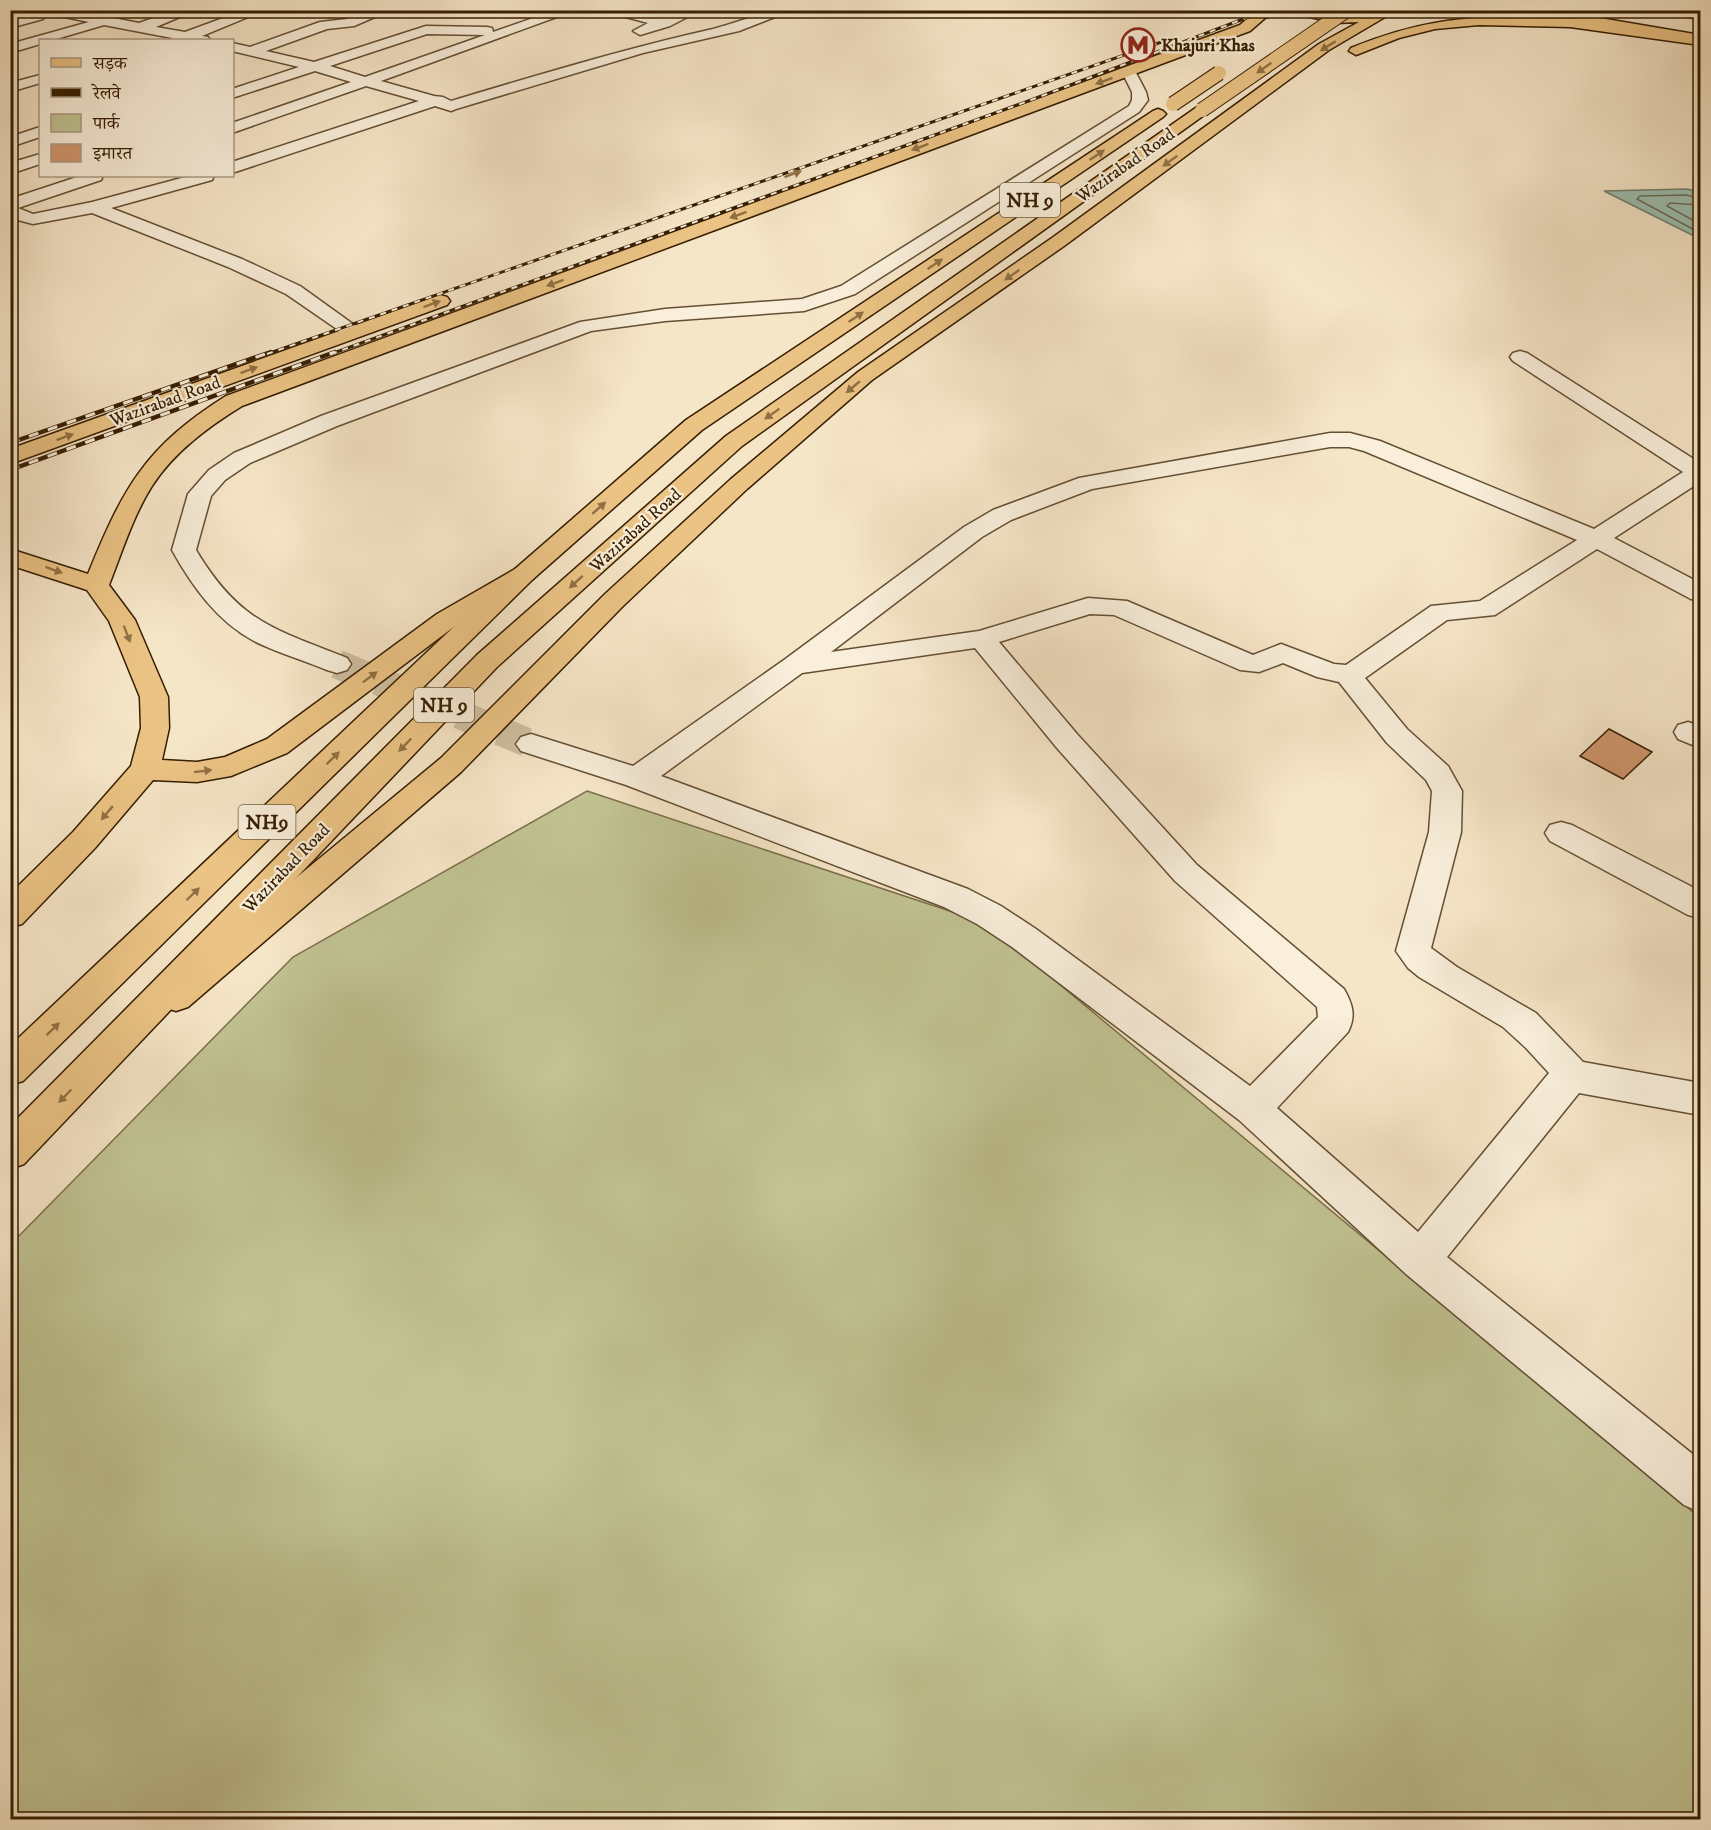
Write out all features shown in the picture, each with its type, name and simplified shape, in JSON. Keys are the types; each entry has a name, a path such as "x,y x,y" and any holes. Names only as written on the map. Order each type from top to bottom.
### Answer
{"main road":[{"name":"Wazirabad Road","path":"96,585 132,499 161,458 207,417 234,401 1129,72 1245,28 1260,15 1275,11 1294,15 1313,10"},
{"name":"Wazirabad Road","path":"10,1152 487,661 734,441 1347,10"},
{"path":"1526,10 1701,40"},
{"path":"1561,10 1701,34"},
{"path":"1606,10 1701,24"},
{"path":"1663,12 1701,24"},
{"path":"91,1069 451,765 614,600 739,484 865,376 1058,242 1324,48 1386,15 1336,19 1294,15"},
{"path":"1347,57 1393,33 1473,19 1555,20 1701,40"},
{"path":"972,110 1173,39 1193,29"},
{"name":"Wazirabad Road","path":"524,574 694,425 1233,64"},
{"path":"1280,80 1311,74"},
{"name":"Wazirabad Road","path":"10,457 456,295"},
{"path":"10,556 96,585 122,620 153,697 155,728 145,769 84,840 10,915"},
{"path":"145,769 197,772 231,766 277,746 446,620 524,574"},
{"name":"NH9","path":"10,1070 524,574"}],"street":[{"path":"10,24 39,15 22,10"},
{"path":"63,10 60,12 140,28 181,39 259,10"},
{"path":"43,39 132,10"},
{"path":"140,28 189,10"},
{"path":"326,25 361,10"},
{"path":"240,44 326,25 350,23 385,10"},
{"path":"234,127 570,10"},
{"path":"606,10 665,23"},
{"path":"621,38 695,10"},
{"path":"240,44 453,106 639,50 734,28 787,10"},
{"path":"1663,12 1688,12 1701,15"},
{"path":"234,93 429,30 506,31"},
{"path":"10,49 39,40"},
{"path":"234,167 330,138 588,49"},
{"path":"337,664 256,631 221,604 198,574 184,550 200,494 217,475 242,458 329,421 587,326 665,315 804,305 848,290 1134,109 1140,100 1139,92 1129,72"},
{"path":"10,88 39,79"},
{"path":"395,90 417,82"},
{"path":"234,106 330,138"},
{"path":"10,130 39,120"},
{"path":"10,142 39,132"},
{"path":"10,155 39,145"},
{"path":"10,169 39,159"},
{"path":"10,205 92,177"},
{"path":"10,211 33,219 94,207 202,177"},
{"path":"94,207 235,263 293,290 354,332"},
{"path":"794,666 982,639 1088,606 1101,605 1118,607 1250,664 1259,663 1281,653 1333,673 1348,675 1440,612 1486,609 1700,472 1644,439 1520,357"},
{"path":"637,778 794,666 973,532 1002,515 1087,483 1330,440 1350,440 1372,446 1595,538 1701,593"},
{"path":"982,639 1067,741 1186,873 1332,999 1336,1010 1335,1022 1252,1109"},
{"path":"1348,675 1397,736 1437,773 1447,791 1445,832 1413,951 1426,964 1514,1016 1534,1031 1574,1077"},
{"path":"531,744 637,778 956,898 989,915 1024,938 1252,1109 1420,1260 1701,1489"},
{"path":"1561,833 1701,906"},
{"path":"1420,1260 1562,1084 1574,1077 1592,1078 1700,1099"}],"green space":[{"path":"587,791 986,923 1700,1518 1700,1819 11,1820 11,1244 293,957"}],"water":[{"path":"1687,189 1700,192 1700,239 1604,191"}],"building":[{"path":"1609,729 1652,752 1623,779 1580,756"}],"tunnel":[{"path":"337,664 531,744"}],"railway":[{"path":"331,354 1031,100 1267,10"},
{"path":"267,354 1173,38"},
{"path":"10,443 271,352"},
{"path":"10,470 335,352"}],"place":[{"name":"Khajuri Khas","path":"1138,45"}]}
